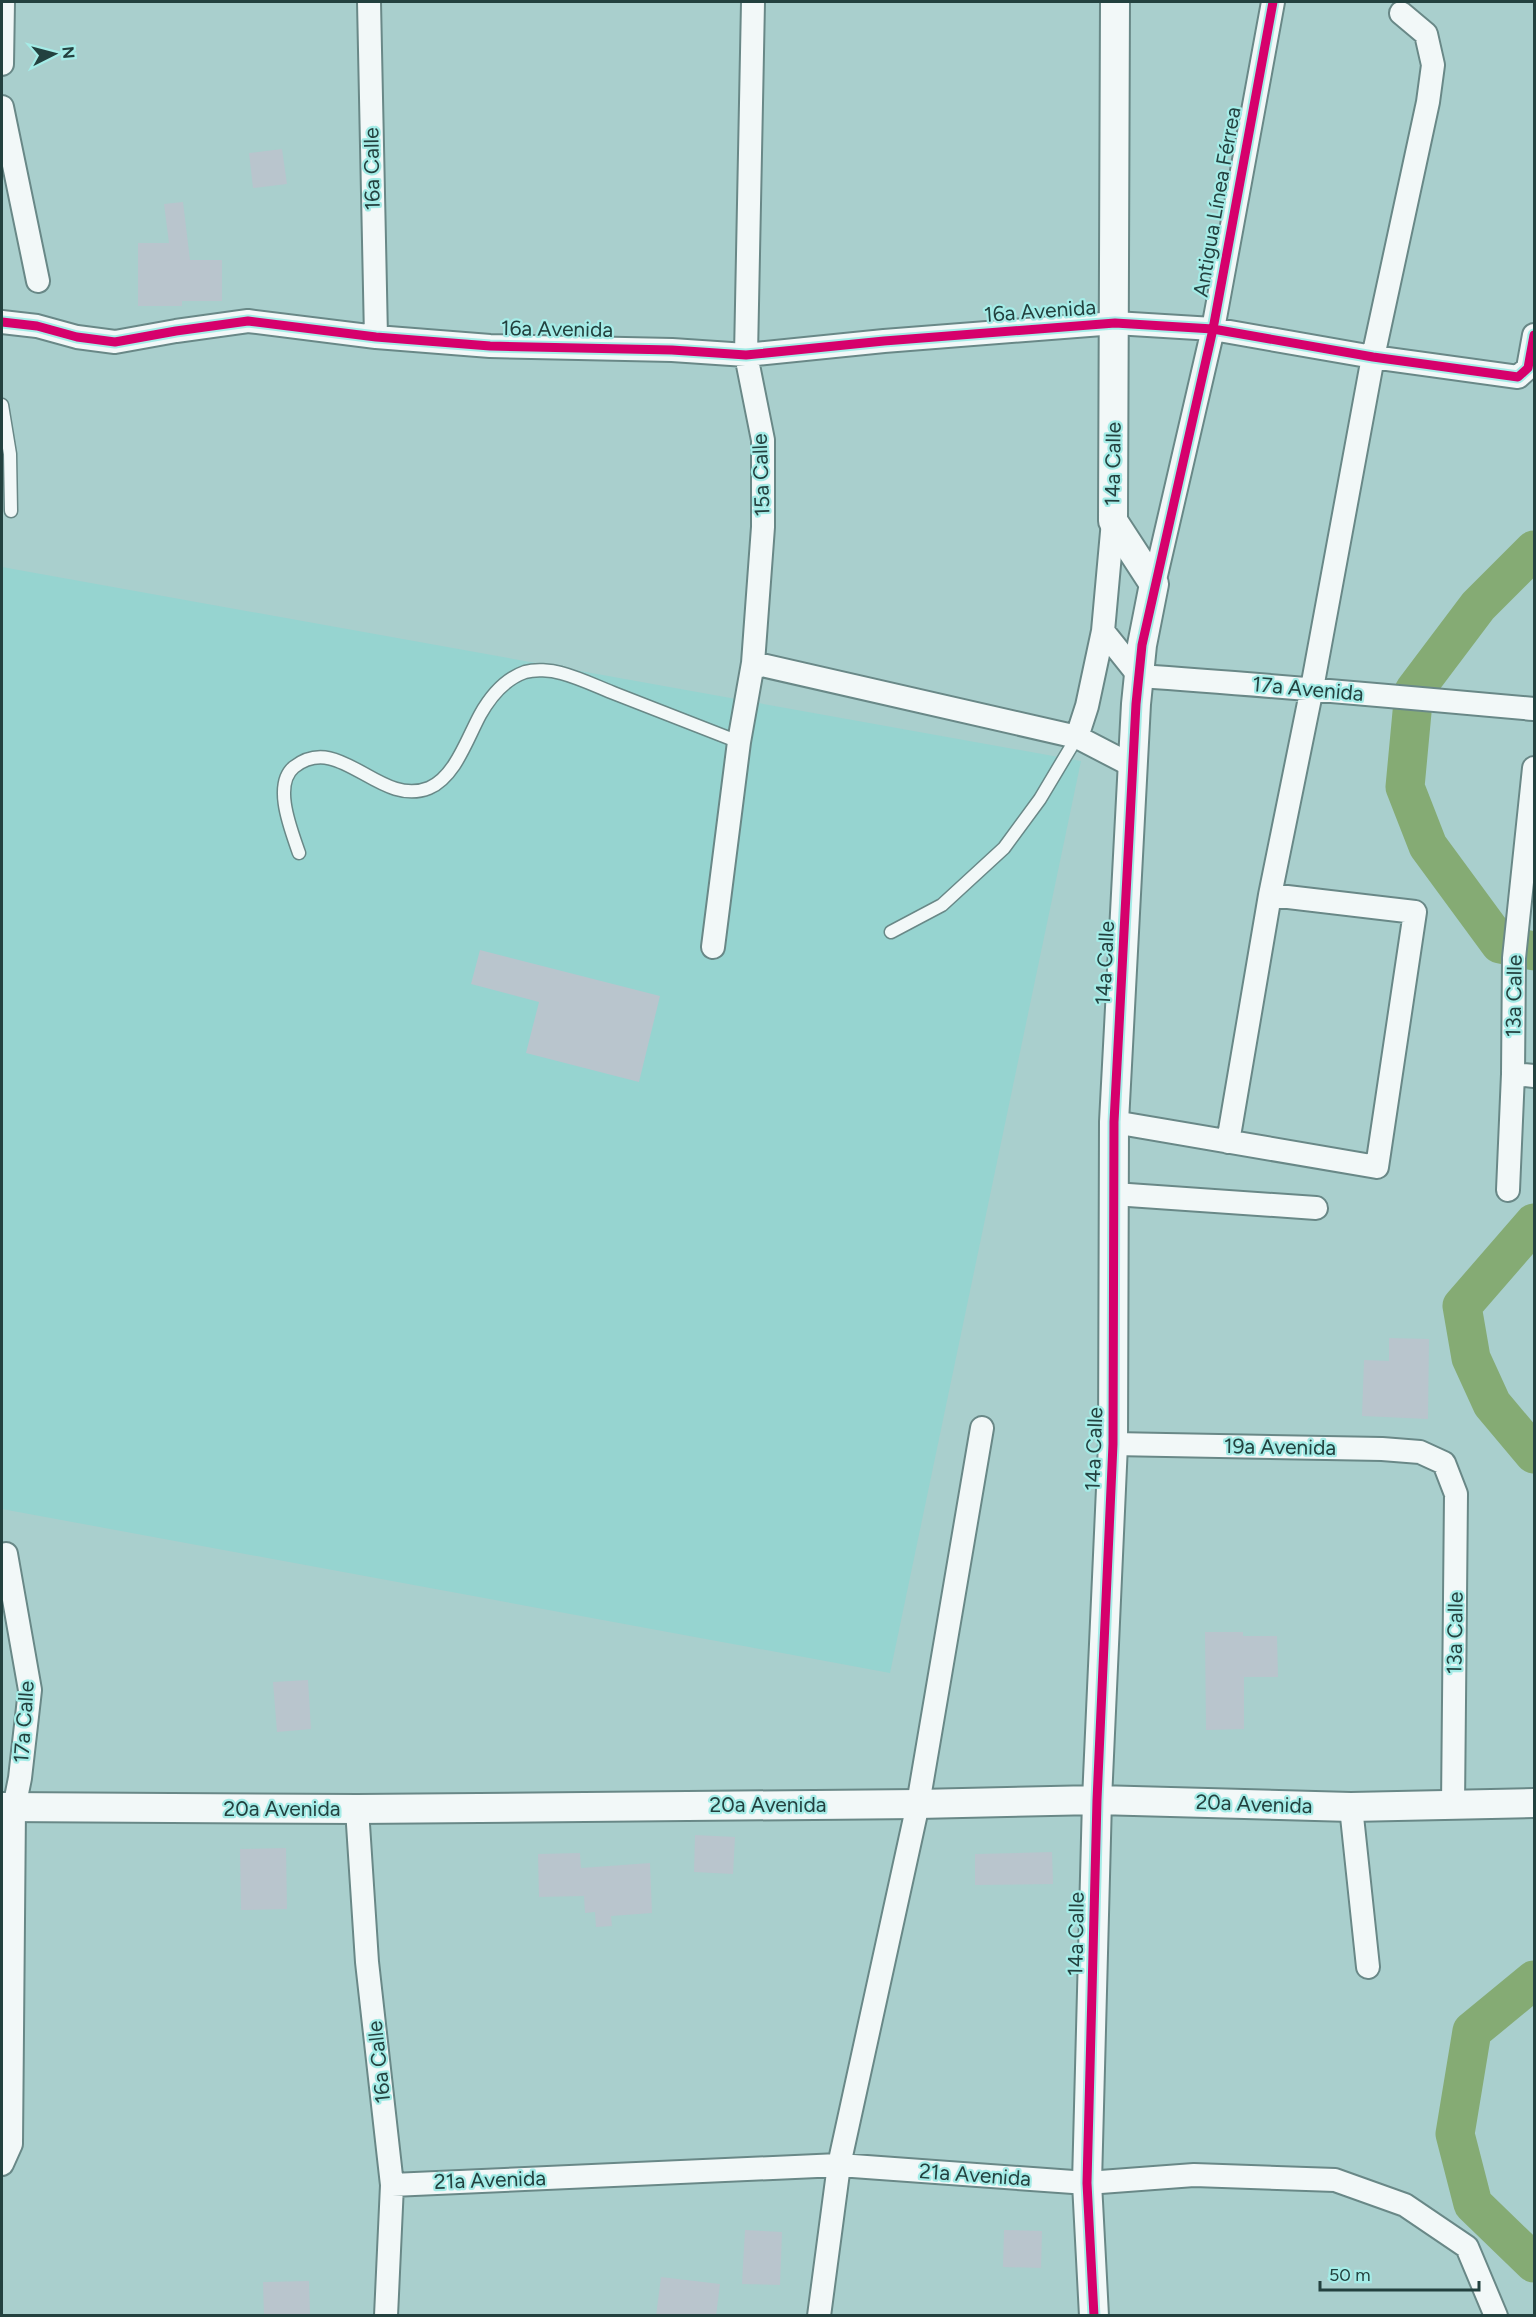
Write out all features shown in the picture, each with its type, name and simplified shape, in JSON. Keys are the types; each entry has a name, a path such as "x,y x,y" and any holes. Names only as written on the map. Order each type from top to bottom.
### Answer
{"street":[{"path":"2,64 3,2"},
{"name":"16a Calle","path":"369,2 376,337"},
{"name":"15a Calle","path":"713,947 739,742 753,663 763,527 763,440 746,355 753,2"},
{"name":"14a Calle","path":"1094,2316 1087,2183 1097,1800 1113,1444 1114,1122 1139,676 1142,645 1154,584 1113,521 1115,2"},
{"name":"Antigua Línea Férrea","path":"1154,584 1213,328 1273,2"},
{"path":"1228,1142 1270,895 1312,688 1373,357 1428,102 1433,64 1426,34 1401,13"},
{"path":"2,107 38,281"},
{"name":"16a Avenida","path":"2,322 37,326 77,337 115,342 249,321 376,337 490,346 672,350 746,355 884,341 1115,323 1213,328 1373,357 1518,377 1528,368 1534,334"},
{"path":"1077,737 1089,696 1103,631 1113,521"},
{"path":"1103,631 1139,676"},
{"path":"753,663 1077,737 1133,766"},
{"name":"17a Avenida","path":"1139,676 1312,688 1396,698 1432,699 1534,709"},
{"name":"13a Calle","path":"1508,1190 1524,1075 1515,948 1534,768"},
{"path":"1114,1122 1377,1167 1415,912 1270,895"},
{"path":"1114,1194 1316,1208"},
{"path":"819,2316 839,2165 918,1804 982,1428"},
{"name":"19a Avenida","path":"1113,1444 1382,1449 1420,1452 1444,1463"},
{"name":"13a Calle","path":"1444,1463 1456,1494 1453,1806"},
{"name":"17a Calle","path":"6,1554 30,1689 20,1778 8,1808 6,2154"},
{"name":"20a Avenida","path":"8,1808 357,1809 918,1804 1097,1800 1351,1807 1534,1803"},
{"path":"1351,1807 1368,1967"},
{"name":"16a Calle","path":"357,1809 368,1962 392,2185 386,2316"},
{"name":"21a Avenida","path":"392,2185 839,2165 1087,2183 1194,2175 1335,2180 1405,2205 1467,2247 1496,2316"}],"lane":[{"path":"2,405 10,454 11,511"},
{"path":"299,853 286,814 284,790 290,771 304,760 320,756 339,760 392,789 411,791 427,789 441,781 451,769 483,710 495,694 510,679 526,672 560,673 739,742"},
{"path":"891,932 942,905 1004,848 1040,799 1077,737"}],"shaded area":[{"path":"2,567 1081,761 890,1673 2,1509"}],"building":[{"path":"282,149 287,184 253,188 249,153"},
{"path":"183,202 190,260 222,260 222,301 182,301 182,306 138,306 138,243 169,243 164,204"},
{"path":"480,950 660,996 639,1082 526,1053 539,1002 471,984"},
{"path":"1389,1338 1429,1339 1428,1419 1362,1416 1364,1360 1389,1361"},
{"path":"1205,1632 1243,1632 1243,1636 1277,1636 1278,1677 1244,1677 1244,1729 1206,1730"},
{"path":"308,1680 311,1729 277,1732 273,1682"},
{"path":"695,1835 735,1837 733,1874 694,1872"},
{"path":"286,1848 287,1909 241,1910 240,1849"},
{"path":"1052,1852 1053,1884 975,1885 975,1854"},
{"path":"580,1853 581,1868 650,1863 652,1913 611,1916 612,1926 596,1927 595,1912 585,1913 584,1896 539,1897 538,1854"},
{"path":"745,2230 782,2232 780,2285 742,2284"},
{"path":"1004,2230 1042,2231 1041,2268 1003,2267"},
{"path":"661,2277 720,2284 716,2316 656,2316"},
{"path":"309,2281 310,2316 264,2316 263,2282"}],"waterway":[{"path":"1534,550 1478,606 1414,691 1405,787 1428,846 1500,944 1534,951"},
{"path":"1534,1223 1462,1306 1471,1358 1492,1404 1534,1454"},
{"path":"1534,1980 1472,2031 1455,2134 1473,2204 1534,2263"}],"cycle path":[{"path":"1094,2316 1087,2183 1097,1800 1113,1444 1114,1122 1136,704 1142,645 1213,329 1273,2"},
{"path":"2,322 37,326 77,337 115,342 248,321 376,337 490,346 672,350 746,355 884,341 1115,323 1213,329 1373,357 1518,377 1528,368 1534,335"}]}
